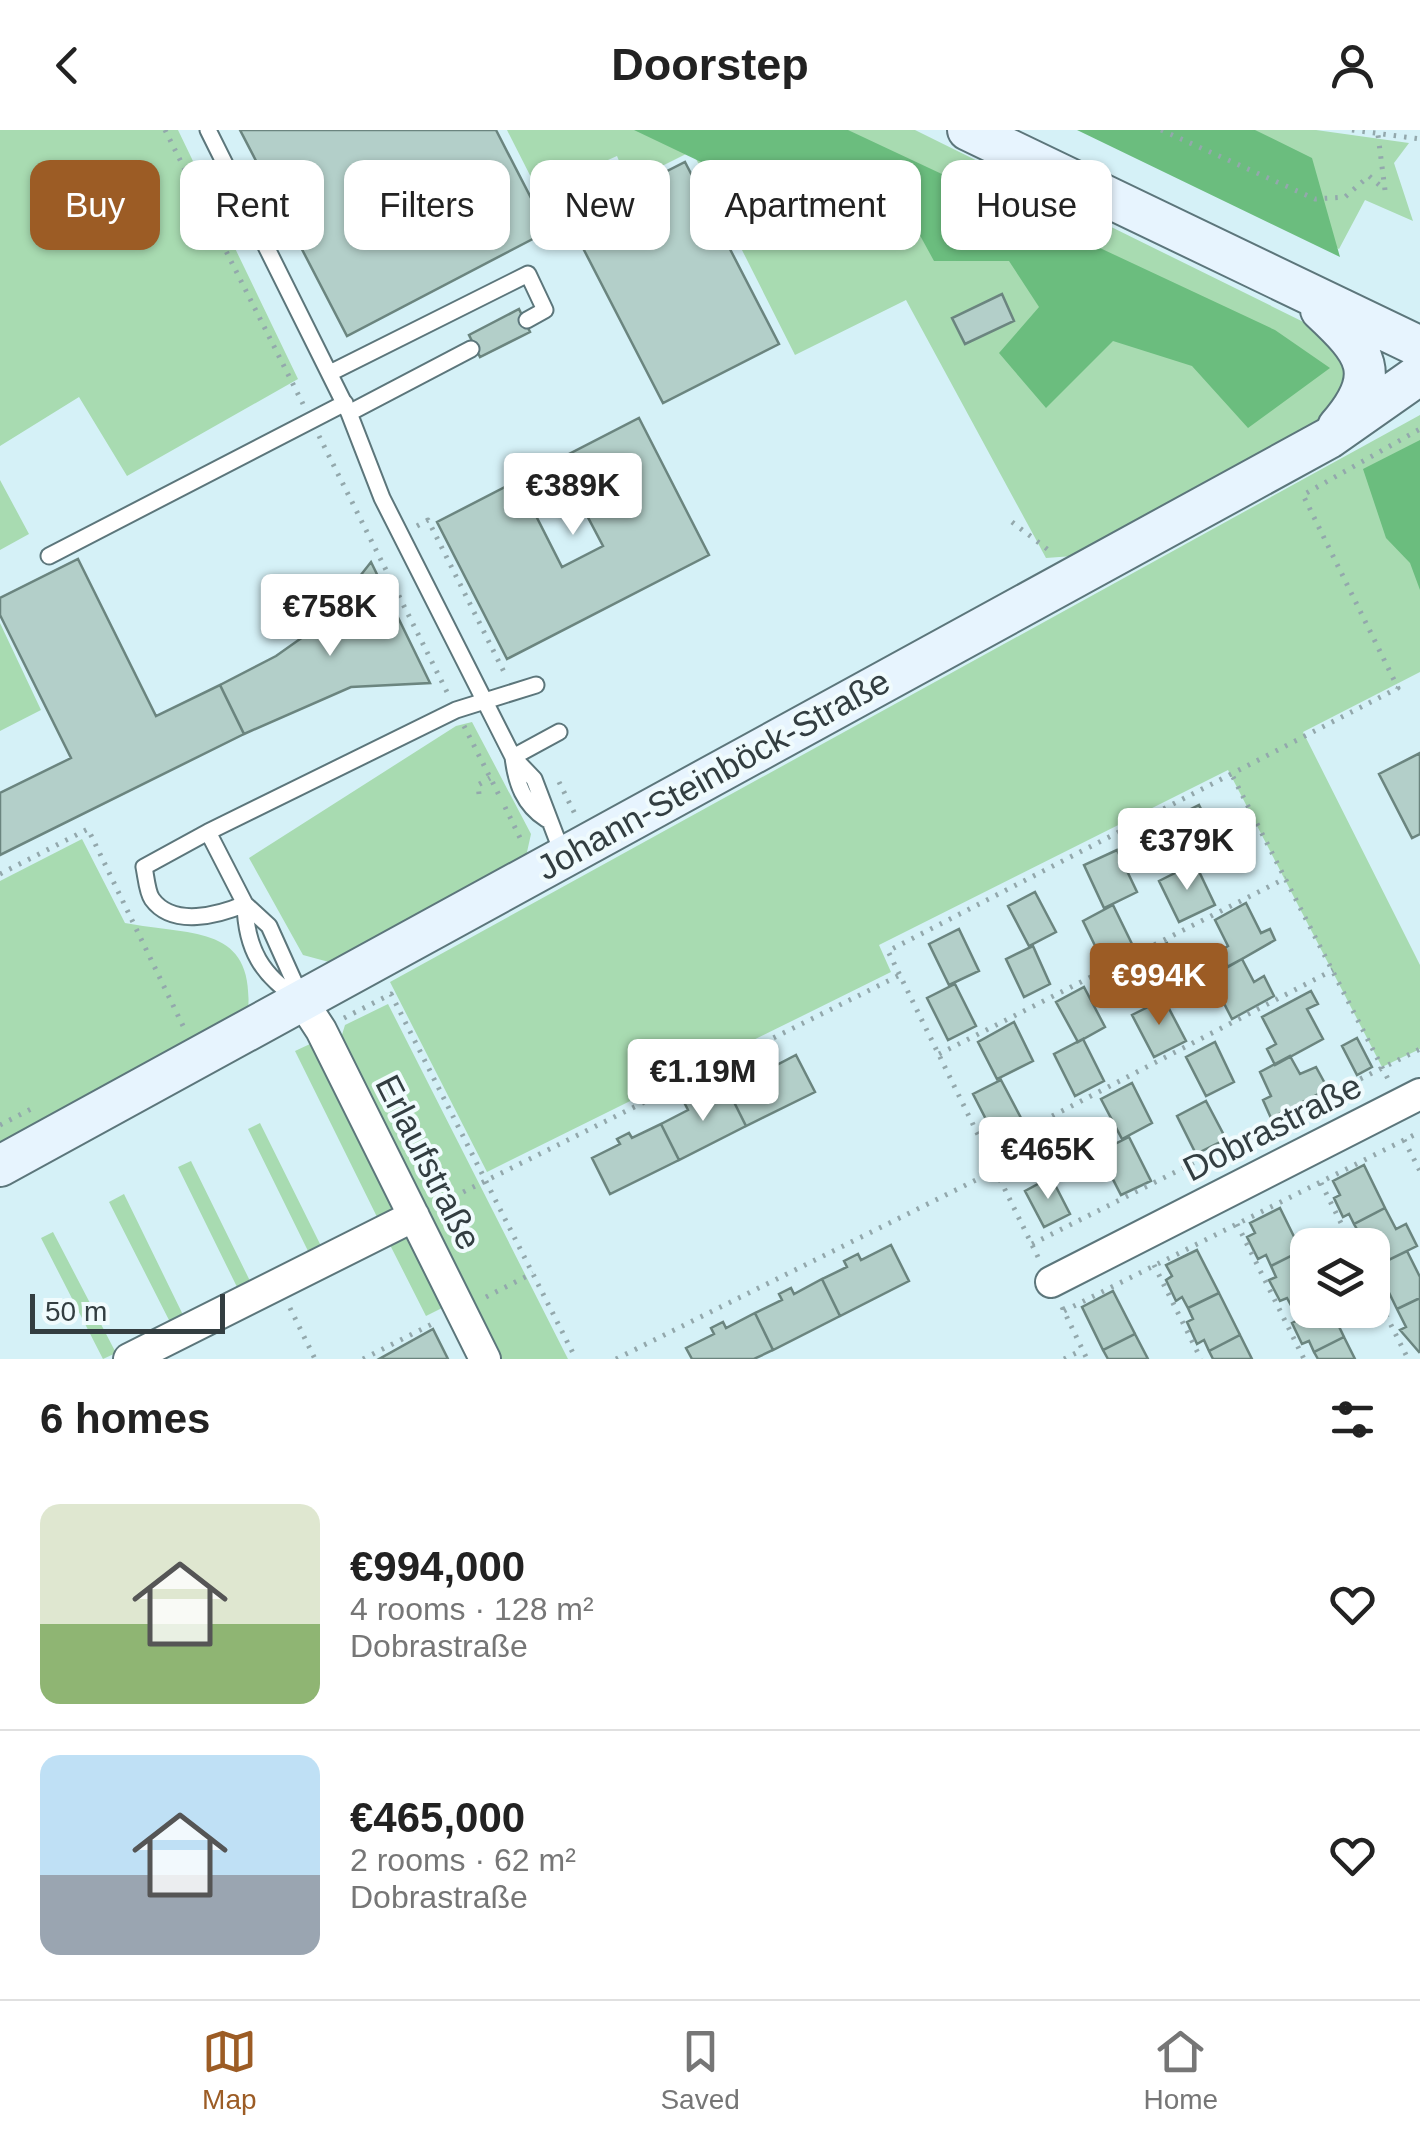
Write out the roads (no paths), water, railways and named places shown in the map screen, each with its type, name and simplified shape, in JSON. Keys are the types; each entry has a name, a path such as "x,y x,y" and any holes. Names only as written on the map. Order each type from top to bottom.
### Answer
{"street":[{"path":"968,130 1420,347"},
{"path":"1298,290 1358,345 1361,356 1361,399 1329,438"},
{"name":"Johann-Steinböck-Straße","path":"0,1166 312,1015 563,856 1329,438 1420,374"},
{"name":"Erlaufstraße","path":"312,1015 485,1359"},
{"name":"Dobrastraße","path":"1051,1282 1410,1099"},
{"path":"129,1359 414,1216"}],"lane":[{"path":"208,130 347,408 382,498 513,757 515,776 530,809 546,819 563,856"},
{"path":"330,373 528,274 545,310 527,320"},
{"path":"49,556 311,421 471,349"},
{"path":"245,904 210,919 166,910 151,898 144,867 456,710 536,685"},
{"path":"513,757 560,732"},
{"path":"208,832 245,904 269,926 312,1015"},
{"path":"245,904 246,933 270,981 312,1015"}]}
